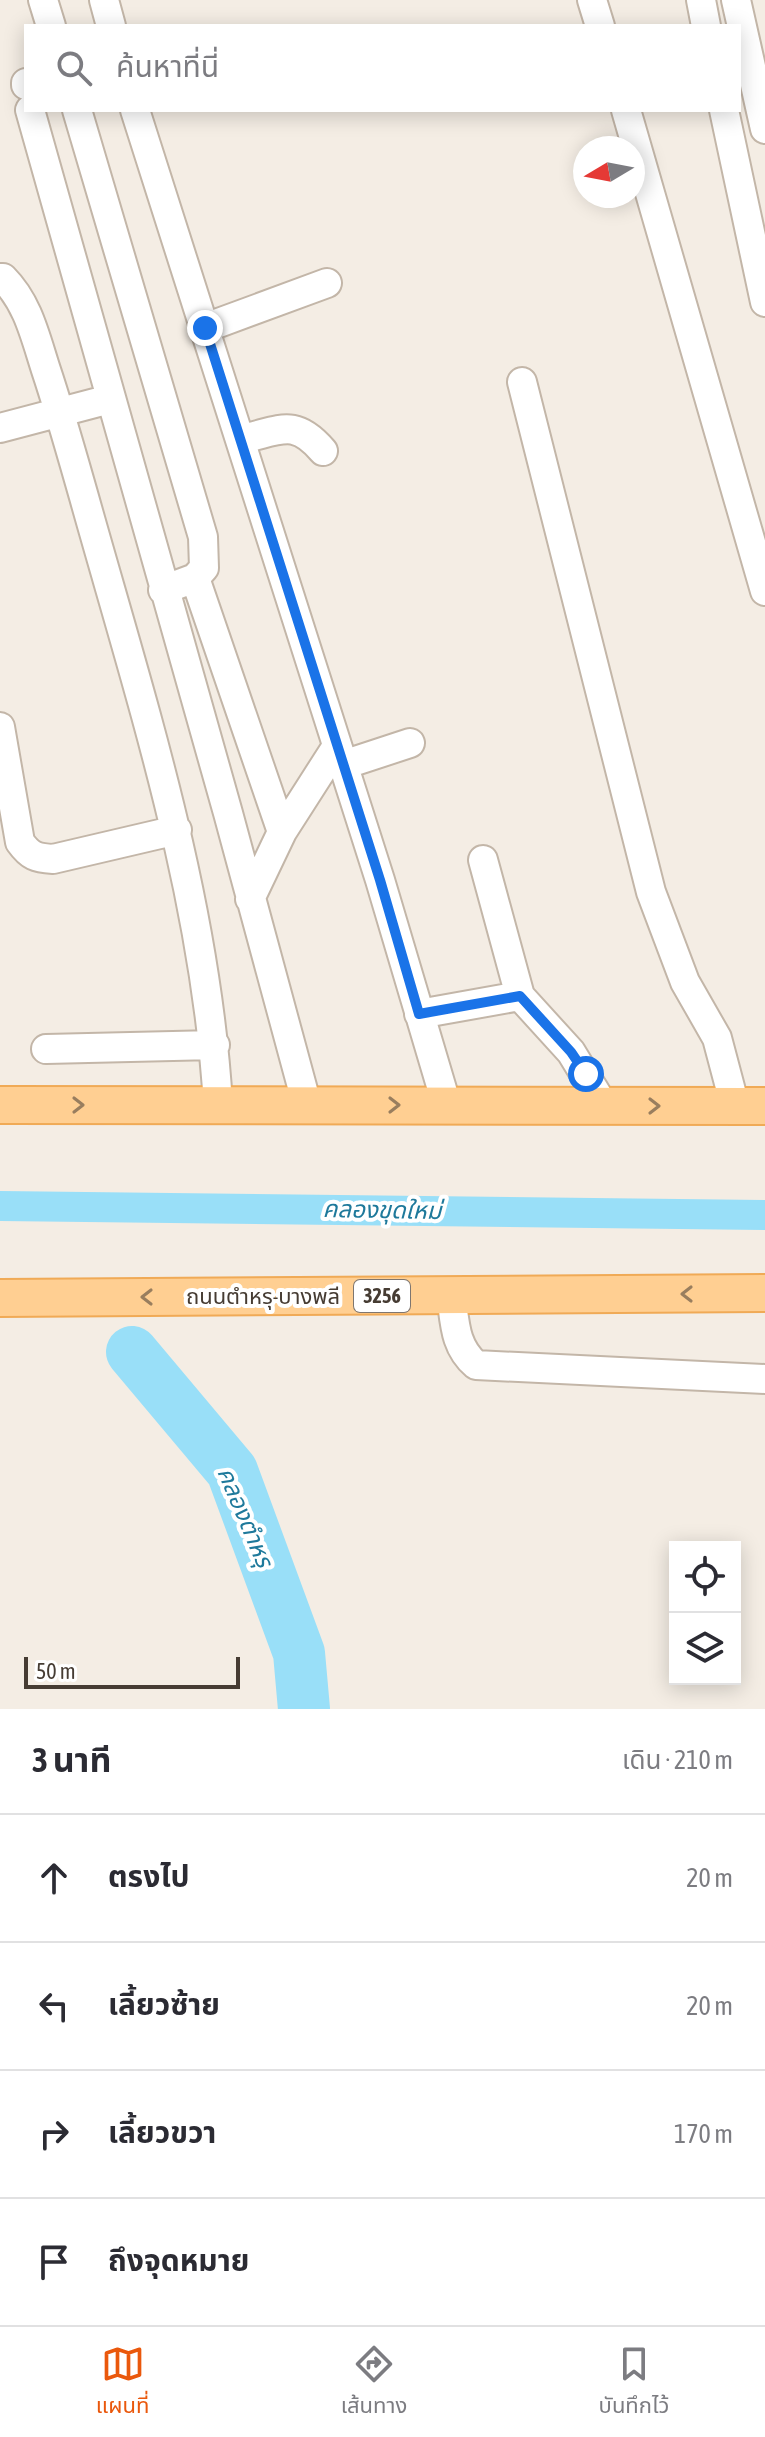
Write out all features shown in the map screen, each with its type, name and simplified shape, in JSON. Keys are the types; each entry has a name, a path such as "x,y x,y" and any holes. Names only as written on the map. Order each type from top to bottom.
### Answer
{"main road":[{"path":"0,1105 750,1106"},
{"name":"ถนนตำหรุ-บางพลี","path":"0,1298 765,1293"}],"street":[{"path":"43,0 50,24"},
{"path":"104,0 110,24"},
{"path":"592,0 599,24"},
{"path":"701,0 706,24"},
{"path":"736,0 765,129"},
{"path":"31,112 307,1105"},
{"path":"78,112 203,537 204,568 195,578 163,590"},
{"path":"136,112 241,439 447,1106"},
{"path":"627,112 764,586"},
{"path":"724,112 765,302"},
{"path":"0,278 17,291 27,311 60,413 177,830 215,1045 218,1105"},
{"path":"205,328 327,283"},
{"path":"522,382 651,892 685,982 750,1106"},
{"path":"0,428 110,399"},
{"path":"241,439 295,428 308,434 323,451"},
{"path":"195,578 282,832"},
{"path":"0,727 20,842 27,853 36,858 53,859 177,830"},
{"path":"250,899 282,832 340,756 410,743"},
{"path":"483,860 520,996 571,1052 604,1106"},
{"path":"419,1014 520,996"},
{"path":"46,1049 215,1045"},
{"path":"451,1295 457,1341 465,1356 476,1365 765,1379"}],"waterway":[{"name":"คลองขุดใหม่","path":"0,1206 765,1215"},
{"name":"คลองตำหรุ","path":"132,1352 232,1471 299,1653 304,1709"}],"route":[{"path":"205,328 380,880 419,1014 520,996 571,1052 586,1074"}]}
